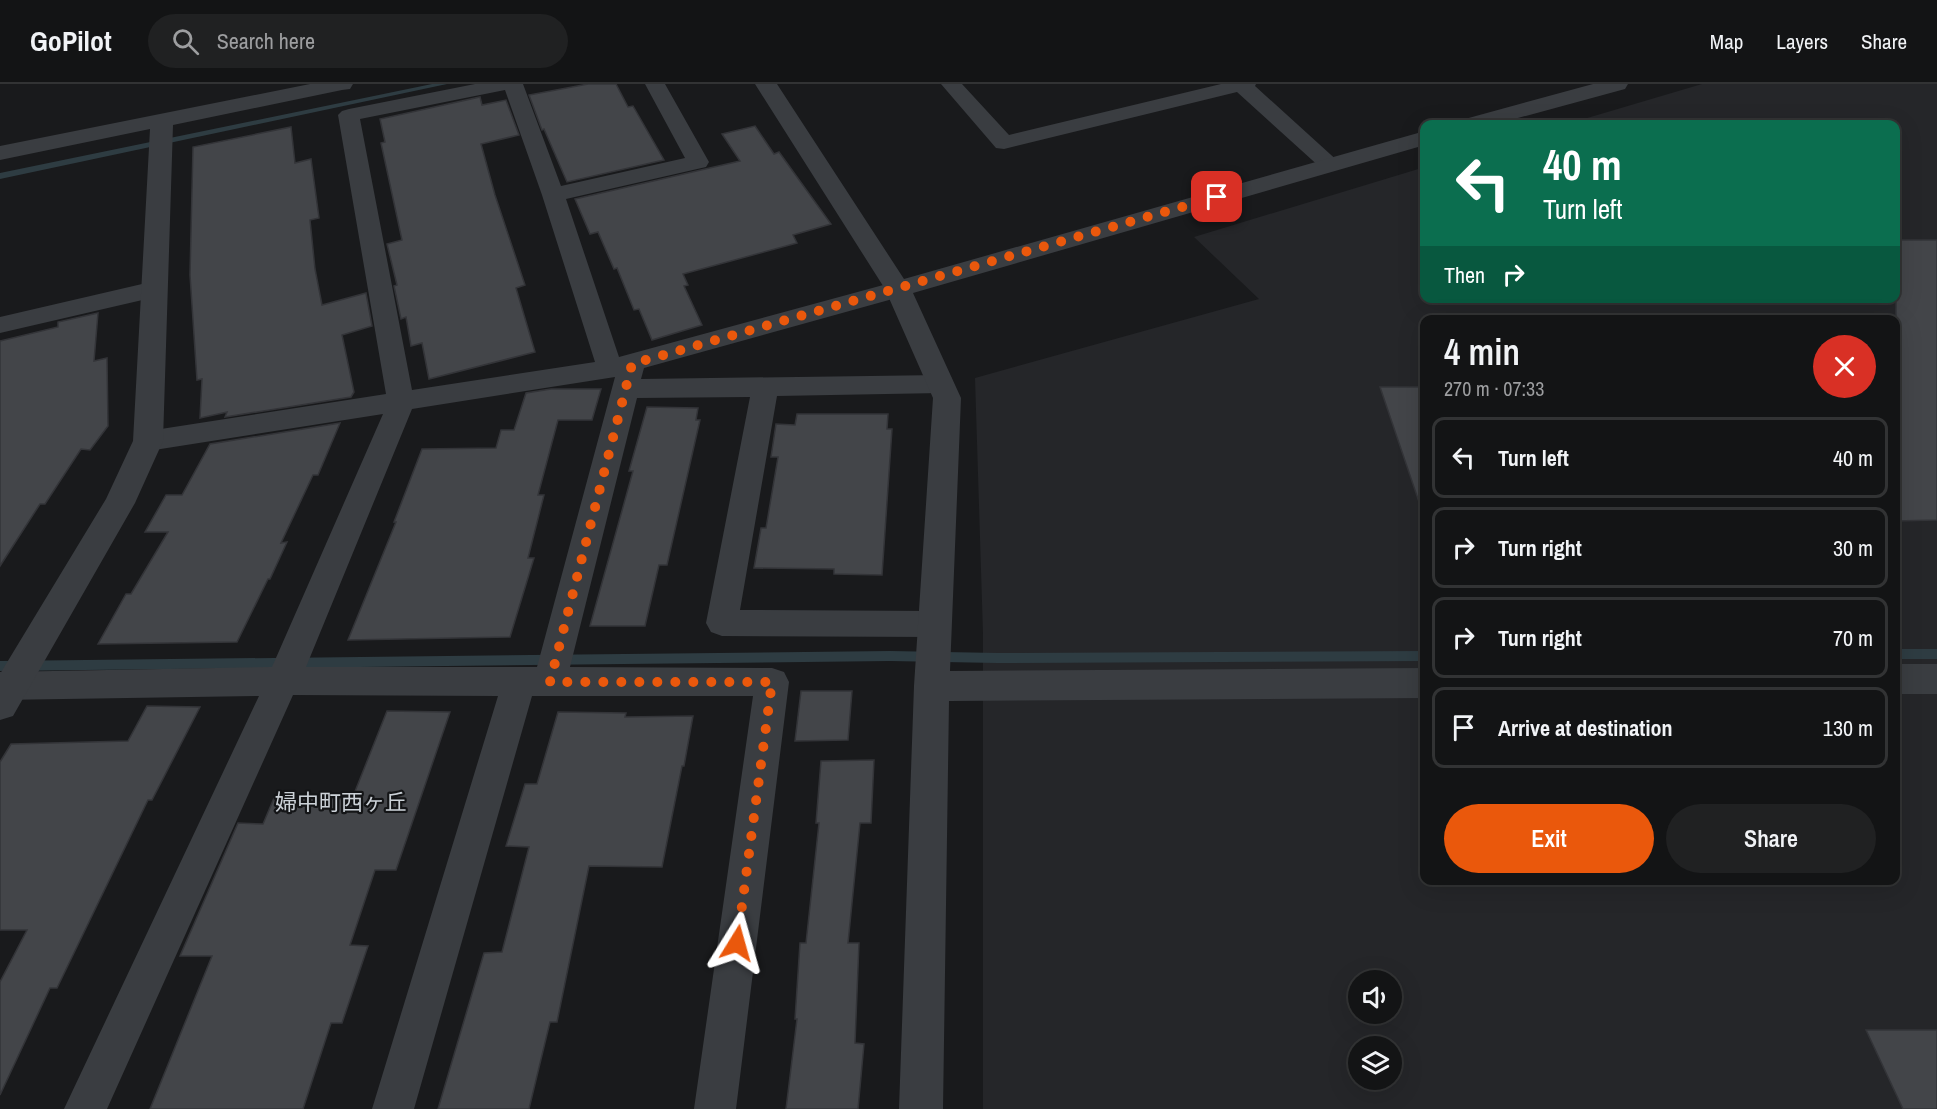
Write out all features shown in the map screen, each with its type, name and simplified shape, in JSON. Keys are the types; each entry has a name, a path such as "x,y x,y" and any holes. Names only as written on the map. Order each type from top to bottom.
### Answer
{"street":[{"path":"0,153 342,84"},
{"path":"85,1109 283,681 400,403 350,115 506,84"},
{"path":"393,1109 535,682 622,374 513,84"},
{"path":"554,195 698,162 654,84"},
{"path":"766,84 898,289 947,398 932,687 921,1109"},
{"path":"951,84 1004,143 1243,84 1330,164"},
{"path":"1487,120 1617,84"},
{"path":"4,692 120,503 148,441 162,120"},
{"path":"148,441 400,403 622,374 898,289 1420,139"},
{"path":"0,325 155,289"},
{"path":"622,374 765,387 941,384"},
{"path":"765,387 722,623 935,624"},
{"path":"1900,679 1937,679"},
{"path":"4,692 283,681 772,682 715,1109"},
{"path":"932,687 1420,683"}],"shaded area":[{"path":"1702,84 1937,84 1937,1109 983,1109 983,634 975,378 1259,299 1194,237 1420,169 1420,303 1900,303 1900,120 1580,120"}],"building":[{"path":"588,84 616,84 628,107 633,106 664,160 567,182 544,129 542,130 529,95"},
{"path":"480,97 482,105 506,100 519,135 481,144 495,195 525,285 516,288 535,352 429,379 422,343 411,346 406,317 401,319 394,286 397,285 387,244 402,240 381,143 385,142 380,119"},
{"path":"755,126 774,154 779,152 831,224 793,235 797,243 683,274 688,285 684,286 702,325 652,340 639,309 634,310 617,268 614,269 598,232 590,234 575,199 740,161 722,134"},
{"path":"291,127 295,163 311,159 319,218 310,220 315,269 322,305 366,293 372,326 342,335 354,392 351,397 225,417 227,412 200,418 202,379 197,380 190,275 193,147"},
{"path":"1900,240 1937,240 1937,520 1900,521 1900,315 1896,315 1896,303 1900,303"},
{"path":"98,313 94,361 107,358 108,426 90,450 81,449 45,504 40,504 0,566 0,341 58,327 58,322"},
{"path":"1380,387 1420,387 1419,502"},
{"path":"551,389 601,389 592,420 558,420 538,495 544,495 528,558 534,558 510,637 348,640 396,522 394,522 422,449 496,448 501,430 514,430 526,393"},
{"path":"647,407 698,408 696,420 700,420 667,565 659,565 645,626 590,626 633,471 629,471"},
{"path":"797,414 888,414 887,429 892,429 882,575 834,574 834,569 754,568 761,528 766,528 778,457 771,457 776,424 795,425"},
{"path":"340,423 318,475 313,475 281,543 287,542 270,579 237,642 98,644 126,594 131,594 168,532 145,532 166,495 182,495 210,444"},
{"path":"801,691 852,691 848,740 795,741"},
{"path":"147,706 200,707 152,800 148,800 57,988 50,988 0,1095 0,982 27,930 0,930 0,762 11,744 128,741"},
{"path":"387,711 450,712 396,870 375,870 350,945 368,946 342,1023 331,1023 303,1109 150,1109 212,956 180,956 238,823 263,824 274,798 352,799"},
{"path":"558,712 626,713 625,717 693,716 662,867 589,866 557,1022 550,1022 529,1109 438,1109 484,953 502,952 529,847 506,846 525,784 537,784"},
{"path":"874,760 871,823 860,823 848,943 859,943 855,1043 864,1044 858,1109 786,1109 797,1019 795,1019 800,943 806,943 819,823 816,823 821,761"},
{"path":"1866,1030 1937,1030 1937,1109 1903,1109"}],"waterway":[{"path":"0,176 443,84"},
{"path":"1900,654 1937,654"},
{"path":"0,666 890,656 998,658 1420,656"}],"district":[{"name":"婦中町西ヶ丘","path":"341,802"}],"route":[{"path":"737,943 772,682 550,682 632,364 1217,197"}]}
